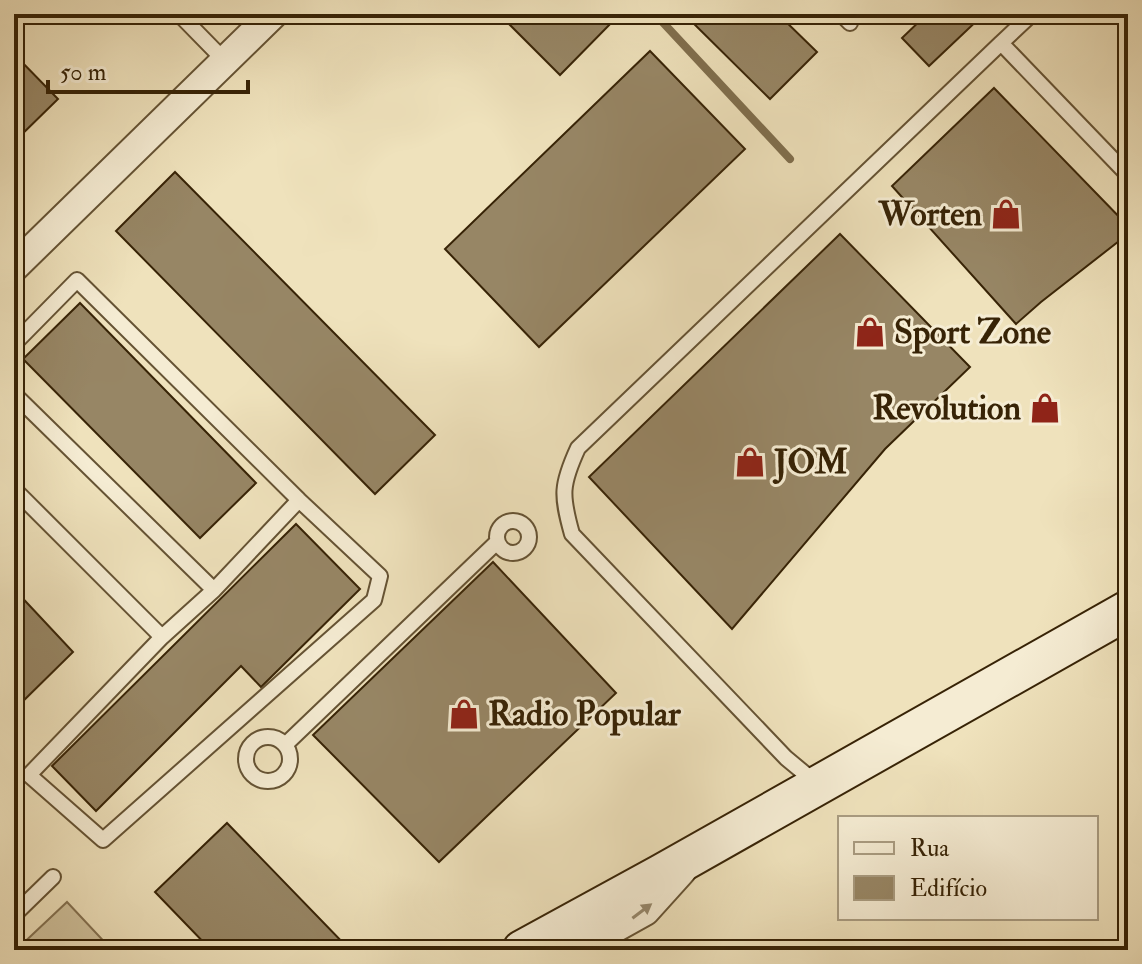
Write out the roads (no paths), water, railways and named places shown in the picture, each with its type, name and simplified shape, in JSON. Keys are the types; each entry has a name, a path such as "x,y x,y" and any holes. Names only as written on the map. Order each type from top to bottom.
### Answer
{"street":[{"path":"14,267 273,14"},
{"path":"522,950 1128,610"},
{"path":"575,950 645,911 675,876 710,846"}],"lane":[{"path":"179,14 225,61"},
{"path":"818,785 786,758 572,534 563,498 564,484 578,448 1032,14"},
{"path":"1001,43 1128,175"},
{"path":"14,344 77,280 380,576 374,600 103,840 29,775 162,637 214,590 299,500"},
{"path":"14,394 214,590"},
{"path":"14,489 162,637"},
{"path":"285,745 497,542"},
{"path":"14,915 53,877"}],"waterway":[{"path":"655,14 790,159"}],"place":[{"name":"Worten","path":"1006,214"},
{"name":"Sport Zone","path":"870,332"},
{"name":"Revolution","path":"1045,408"},
{"name":"JOM","path":"750,462"},
{"name":"Radio Popular","path":"464,714"}]}
